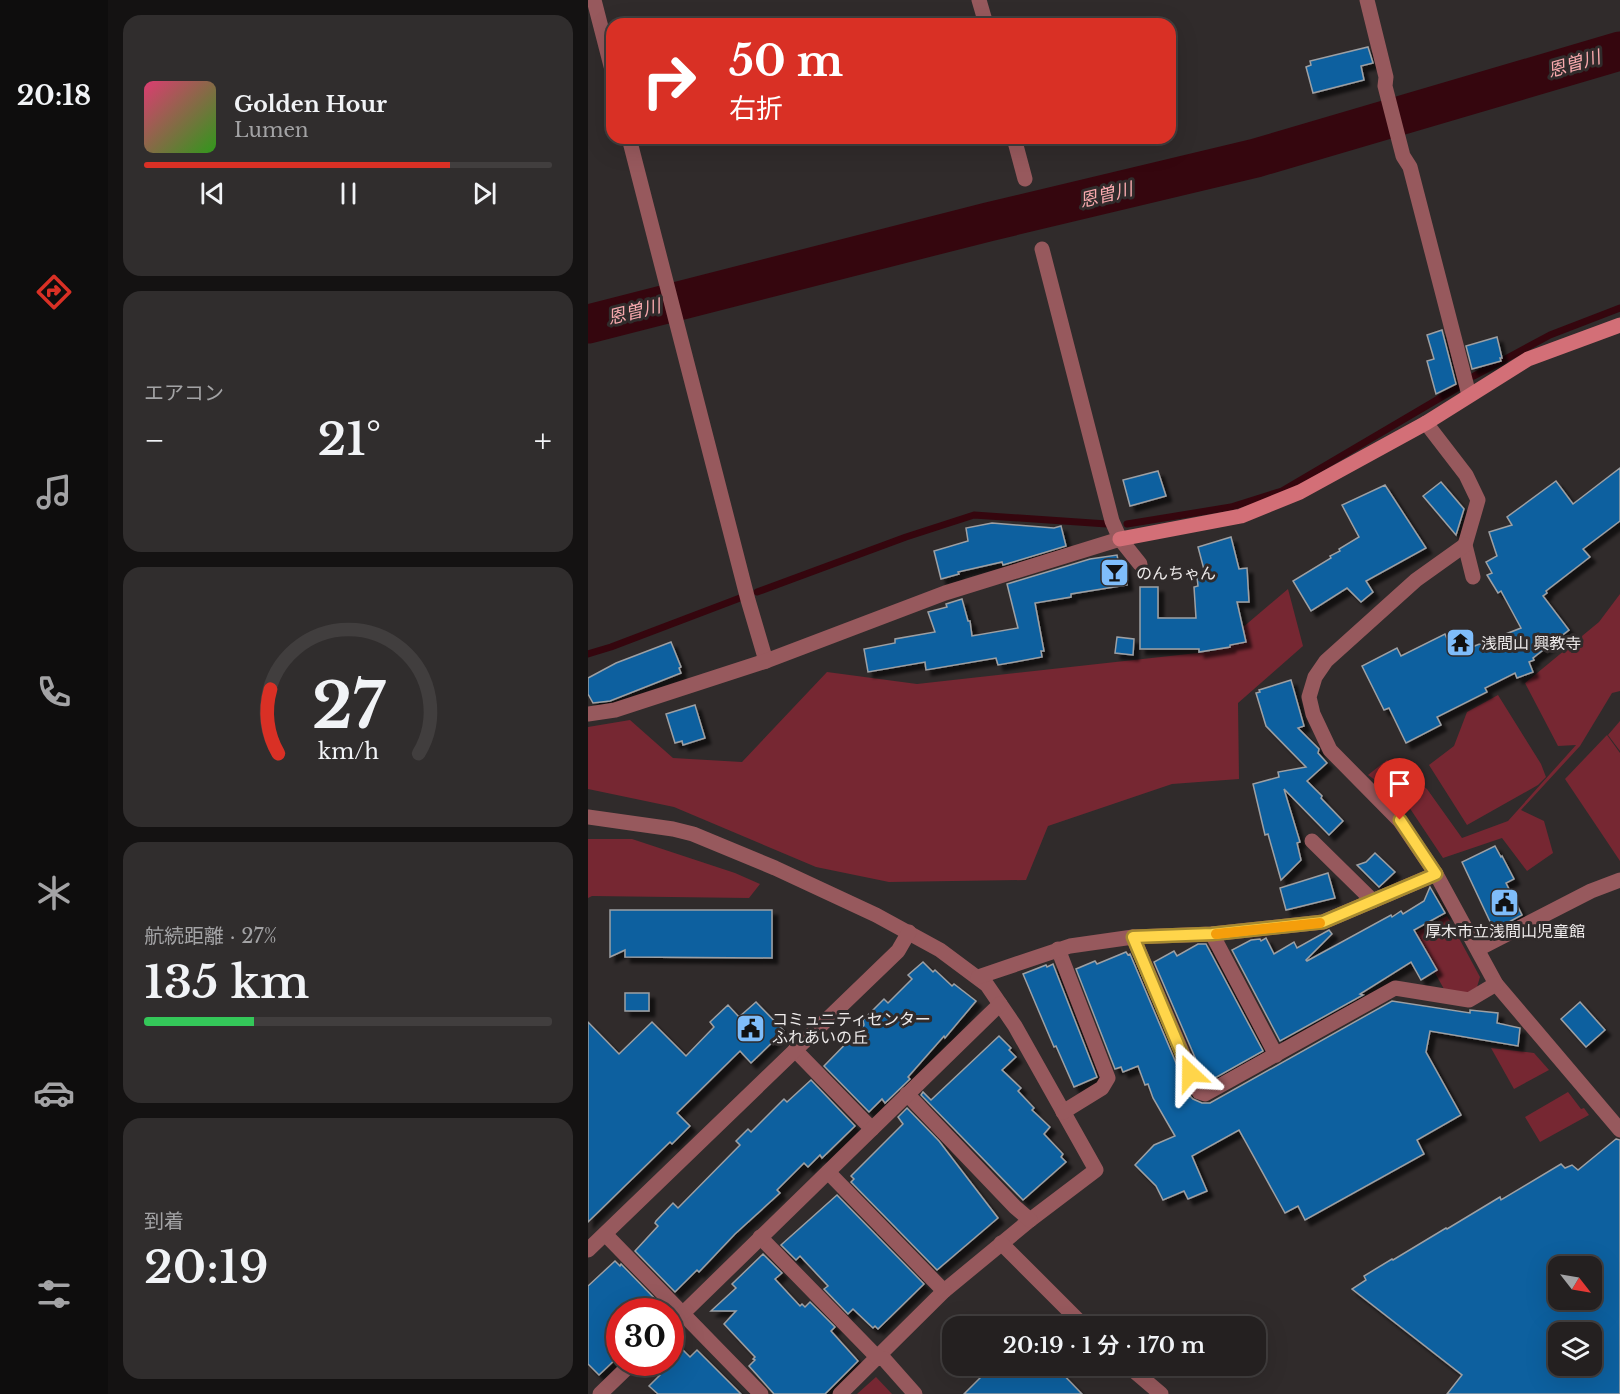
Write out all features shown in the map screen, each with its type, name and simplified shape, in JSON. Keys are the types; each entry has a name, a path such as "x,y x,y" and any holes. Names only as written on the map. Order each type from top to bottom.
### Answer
{"street":[{"path":"594,0 606,47"},
{"path":"980,0 984,18"},
{"path":"1367,0 1403,156 1410,167 1469,395"},
{"path":"631,144 748,600 766,661"},
{"path":"1016,144 1025,179"},
{"path":"1042,249 1112,521 1120,539 1140,564"},
{"path":"588,714 615,710 766,661 945,593 1120,539 1241,516 1300,492 1426,423 1528,359 1620,325"},
{"path":"1426,423 1466,475 1478,500 1465,545 1473,577"},
{"path":"1465,545 1416,579 1326,661 1315,677 1309,697 1313,714 1330,750 1400,820 1436,874 1496,984 1620,1130"},
{"path":"588,817 693,834 775,868 909,932 940,950 987,985 1015,1026 1096,1170 1029,1220 944,1291 840,1394"},
{"path":"1312,841 1373,901"},
{"path":"978,978 1058,949 1133,937 1212,934 1323,922 1436,874"},
{"path":"1478,949 1591,891 1620,880"},
{"path":"588,1250 898,951 909,932"},
{"path":"1212,934 1276,1055"},
{"path":"1133,937 1198,1092 1205,1094 1395,988 1469,1000 1496,984"},
{"path":"1058,949 1108,1078 1102,1088 1063,1112"},
{"path":"684,1312 1000,1004"},
{"path":"795,1050 872,1129"},
{"path":"907,1094 1029,1220"},
{"path":"828,1172 944,1291"},
{"path":"605,1234 667,1298"},
{"path":"760,1237 878,1358 884,1359 915,1394"},
{"path":"1001,1243 1074,1316"},
{"path":"684,1316 760,1394"},
{"path":"600,1394 619,1376"},
{"path":"1140,1376 1161,1394"}],"shaded area":[{"path":"1288,589 1303,646 1238,703 1239,779 1172,784 1048,826 1026,880 889,882 816,867 674,807 588,789 588,727 630,720 673,758 742,762 827,672 917,684 1215,651"},
{"path":"1620,594 1620,691 1612,693 1580,746 1521,810 1544,821 1553,853 1527,871 1502,838 1443,858 1405,801 1368,775 1387,760 1427,789 1462,838 1508,821 1576,745 1558,746 1525,683 1599,622"},
{"path":"1498,695 1541,764 1546,777 1538,785 1467,825 1429,765 1454,746 1467,712"},
{"path":"1620,721 1620,751 1608,735"},
{"path":"1607,735 1620,753 1620,861 1565,779"},
{"path":"588,839 632,839 735,873 760,884 749,898 592,896 588,898"},
{"path":"1447,916 1480,977 1477,987 1467,993 1444,989 1413,934"},
{"path":"1491,1048 1534,1053 1549,1070 1514,1089"},
{"path":"1568,1092 1581,1109 1584,1108 1589,1115 1540,1142 1525,1117"},
{"path":"876,1377 892,1394 857,1394"}],"building":[{"path":"1368,47 1373,63 1361,66 1364,80 1313,93 1306,67 1311,65 1310,61"},
{"path":"1442,330 1456,384 1436,394 1427,361 1434,359 1427,335"},
{"path":"1497,337 1501,361 1472,369 1466,346"},
{"path":"1620,468 1620,521 1583,549 1590,557 1546,591 1547,593 1543,596 1569,630 1529,662 1533,672 1517,678 1515,673 1485,688 1487,692 1437,717 1441,725 1406,743 1389,708 1384,710 1362,666 1397,648 1401,656 1445,634 1448,641 1466,633 1472,647 1521,628 1501,591 1498,593 1487,575 1492,573 1486,562 1497,556 1489,532 1512,525 1507,517 1556,481 1573,504"},
{"path":"1158,471 1166,496 1130,506 1123,480"},
{"path":"1441,482 1464,509 1456,535 1423,496"},
{"path":"1385,485 1426,548 1366,581 1373,592 1361,602 1347,588 1311,611 1293,581 1331,558 1330,556 1340,551 1339,549 1359,537 1342,505"},
{"path":"992,523 1054,528 1061,526 1066,546 1003,565 1002,562 958,572 959,574 941,579 934,551 968,541 966,528"},
{"path":"1231,537 1239,569 1247,568 1249,602 1237,602 1246,642 1199,652 1199,649 1140,649 1140,587 1158,587 1158,618 1196,618 1194,587 1198,586 1197,577 1206,577 1198,547"},
{"path":"1117,555 1118,560 1123,560 1127,585 1071,594 1071,597 1035,603 1044,651 1041,651 1042,657 998,665 996,658 926,670 925,662 868,672 864,649 895,643 895,639 935,632 928,612 947,607 946,604 962,599 968,621 970,621 972,636 1018,628 1007,584 1090,559"},
{"path":"1117,637 1134,639 1133,655 1115,653"},
{"path":"671,642 681,667 679,668 681,673 610,701 593,703 588,694 588,678 616,663"},
{"path":"1291,680 1304,726 1298,728 1319,749 1318,753 1327,763 1307,781 1343,821 1329,835 1284,789 1300,842 1297,843 1301,860 1281,880 1268,834 1265,835 1253,784 1279,777 1278,772 1306,767 1266,726 1256,693"},
{"path":"695,705 705,738 683,745 682,741 675,743 666,714"},
{"name":"厚木市立浅間山児童館","path":"1495,846 1514,879 1506,883 1522,915 1494,930 1462,862"},
{"path":"1375,853 1395,872 1379,887 1357,865 1366,862"},
{"path":"1328,873 1335,898 1286,910 1280,888"},
{"path":"1430,887 1445,913 1414,930 1437,970 1421,980 1411,962 1360,994 1363,995 1280,1041 1232,950 1251,940 1260,939 1261,941 1266,938 1274,954 1294,942 1297,948 1329,930 1332,934 1307,961 1391,915 1392,917 1401,911 1403,914 1424,901"},
{"path":"610,910 772,910 772,958 625,957 625,950 610,957"},
{"path":"1198,944 1206,944 1263,1051 1206,1083 1154,962 1174,951 1177,956"},
{"path":"1126,952 1130,954 1190,1096 1202,1103 1210,1103 1392,1001 1470,1013 1470,1010 1498,1013 1497,1023 1520,1028 1518,1046 1430,1031 1426,1052 1461,1115 1417,1140 1424,1154 1305,1220 1298,1206 1285,1213 1239,1130 1192,1156 1207,1191 1188,1199 1184,1191 1163,1200 1156,1186 1135,1165 1154,1145 1175,1136 1153,1098 1148,1084 1145,1085 1138,1066 1123,1072 1121,1067 1115,1069 1076,969 1095,961 1097,964"},
{"path":"923,962 952,986 954,984 976,1001 908,1077 910,1079 885,1103 882,1099 869,1112 824,1066 864,1025 863,1020 884,999 888,1003 912,979 908,975"},
{"path":"1053,964 1097,1077 1074,1087 1023,974"},
{"path":"625,993 649,993 649,1011 625,1011"},
{"path":"756,1002 784,1031 751,1063 740,1051 677,1113 690,1126 672,1144 670,1142 588,1222 588,1022 619,1054 652,1022 686,1056 714,1027 710,1022 728,1005 739,1017"},
{"path":"1580,1002 1605,1030 1586,1047 1561,1019"},
{"path":"999,1036 1016,1057 1002,1070 1021,1088 1018,1091 1034,1108 1032,1110 1050,1127 1044,1134 1063,1154 1061,1157 1066,1162 1023,1200 921,1095 923,1092 931,1100"},
{"path":"811,1080 855,1126 822,1158 820,1155 808,1167 804,1163 777,1190 780,1193 735,1234 699,1272 697,1270 675,1292 635,1251 658,1226 656,1221 673,1203 678,1208 740,1145 736,1141 748,1129 751,1132 784,1099 787,1102"},
{"path":"907,1108 939,1141 998,1218 937,1270 851,1182 854,1179 851,1176 903,1124 898,1117"},
{"path":"1616,1139 1620,1140 1620,1394 1447,1394 1462,1375 1352,1289 1366,1280 1364,1276 1500,1197 1501,1200 1561,1164 1565,1168 1572,1165 1578,1170"},
{"path":"837,1195 924,1284 878,1329 875,1326 873,1328 853,1309 848,1314 824,1289 828,1286 800,1256 796,1260 781,1245"},
{"path":"763,1254 782,1273 775,1279 800,1306 802,1304 805,1307 810,1302 835,1327 831,1331 858,1361 825,1394 774,1394 749,1366 755,1357 724,1324 736,1311 711,1311 736,1288 732,1284"},
{"path":"615,1261 620,1266 621,1264 654,1298 606,1298 606,1368 599,1375 588,1364 588,1286"},
{"path":"697,1350 741,1394 658,1394 649,1386 659,1376 684,1376 684,1351 690,1357"},
{"path":"982,1376 1065,1376 1082,1394 964,1394"}],"waterway":[{"name":"恩曽川","path":"588,324 988,222 1256,158 1620,51"},
{"path":"1474,376 1550,335 1620,308"},
{"path":"1127,524 1231,507 1282,491 1457,388"},
{"path":"757,592 906,537 974,515 1107,524"},
{"path":"588,654 740,598"}],"slow traffic":[{"path":"1216,934 1320,923"}],"place":[{"name":"のんちゃん","path":"1115,573"},
{"name":"浅間山 興教寺","path":"1460,643"},
{"name":"厚木市立浅間山児童館","path":"1505,903"},
{"name":"コミュニティセンター ふれあいの丘","path":"751,1028"}],"route":[{"path":"1190,1073 1133,937 1212,934 1323,922 1436,874 1400,820"}]}
